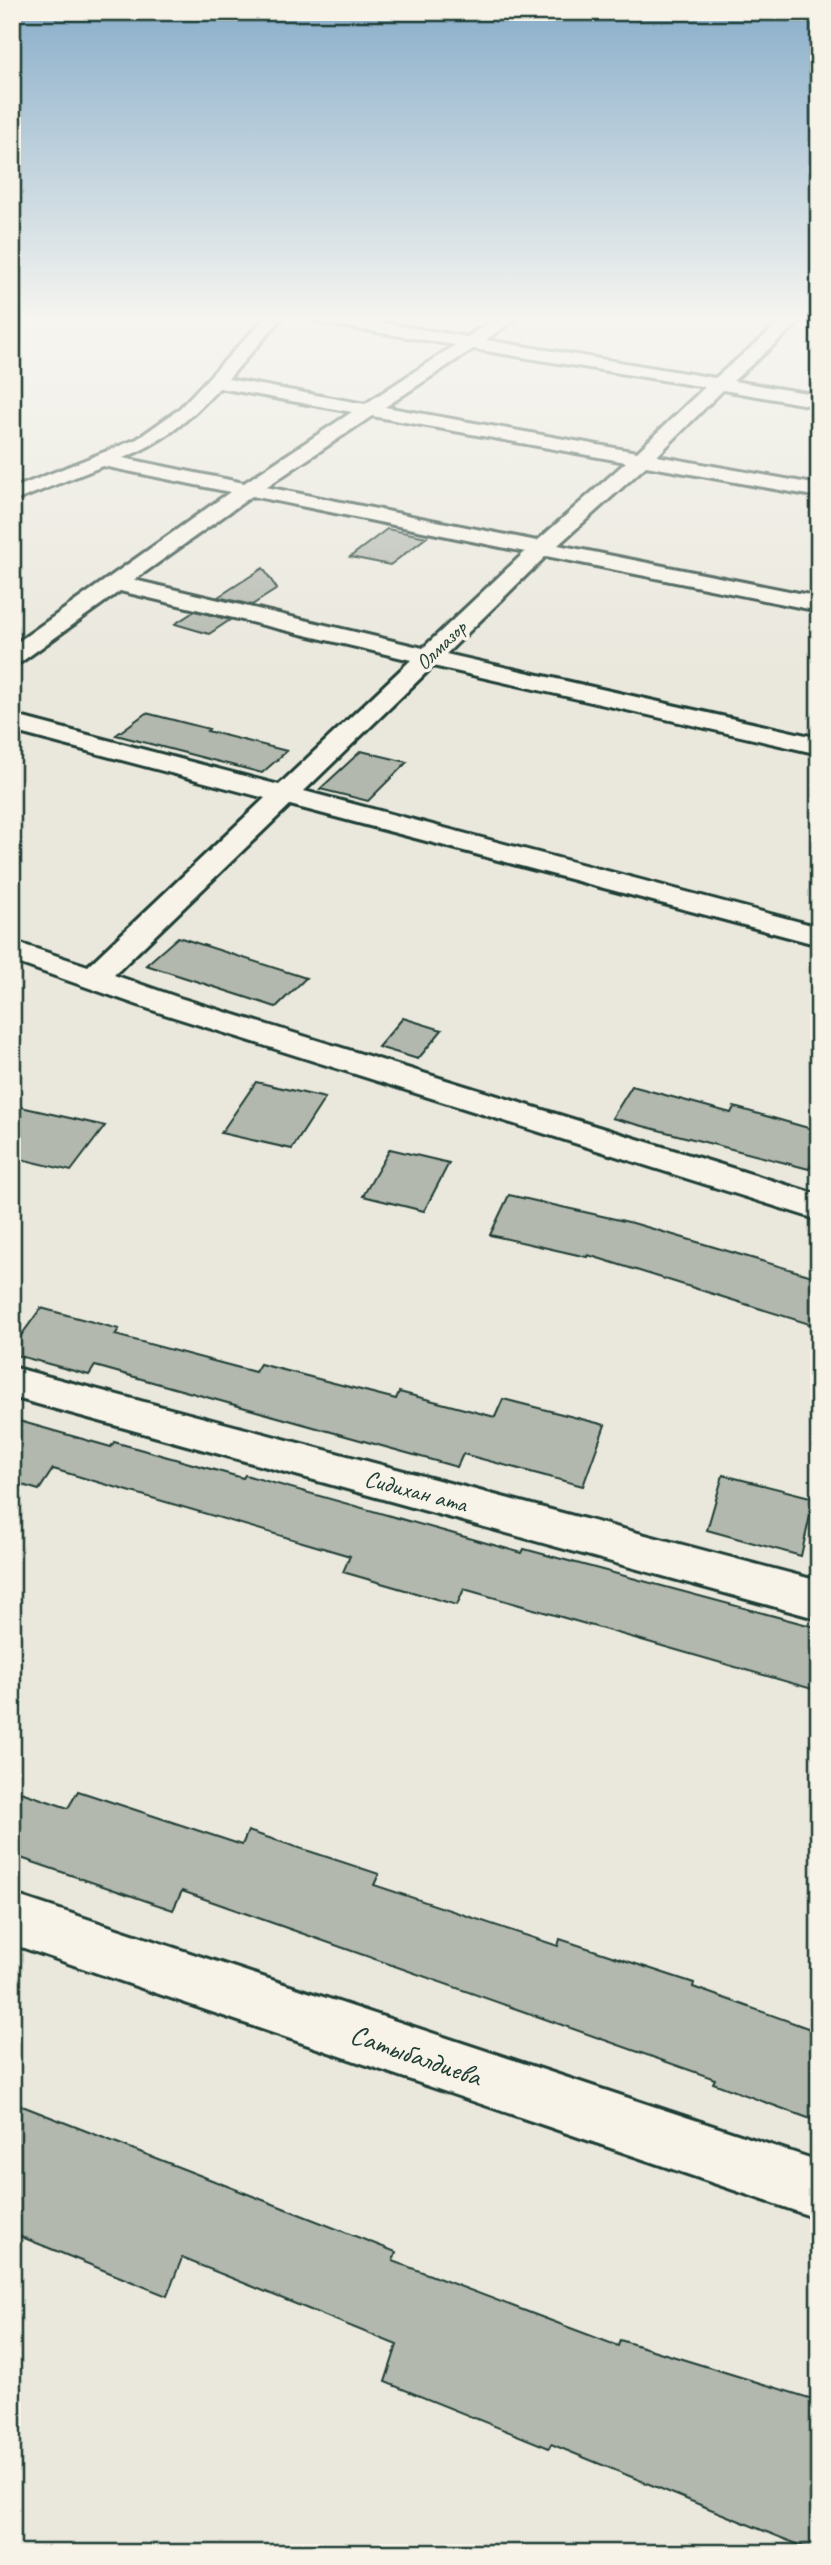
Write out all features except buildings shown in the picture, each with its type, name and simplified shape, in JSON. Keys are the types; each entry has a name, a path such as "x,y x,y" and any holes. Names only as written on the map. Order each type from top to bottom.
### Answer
{"street":[{"path":"12,496 151,438"},
{"path":"12,657 324,438"},
{"path":"518,438 819,491"},
{"name":"Олмазор","path":"93,978 541,549 664,438"},
{"path":"101,460 819,604"},
{"path":"116,583 819,746"},
{"path":"12,723 819,936"},
{"path":"12,950 183,1009 818,1207"},
{"name":"Сидихан ата","path":"12,1382 819,1600"},
{"name":"Сатыбалдиева","path":"12,1919 819,2190"}]}
